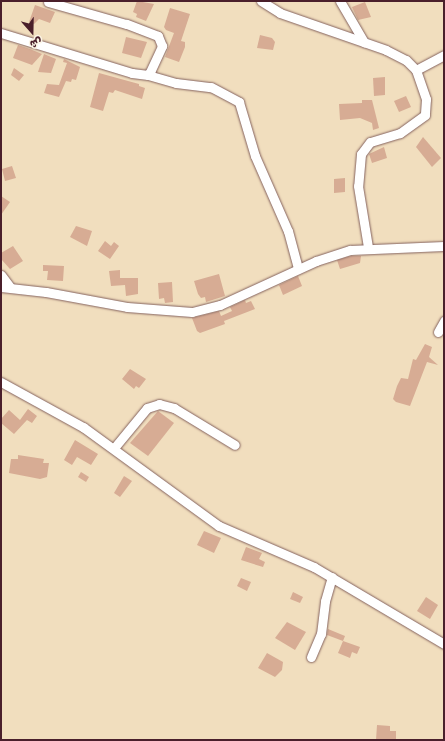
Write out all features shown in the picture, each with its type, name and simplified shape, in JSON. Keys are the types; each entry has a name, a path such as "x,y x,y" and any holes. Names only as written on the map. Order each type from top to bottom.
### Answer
{"street":[{"path":"261,1 280,13 364,42 406,60 416,70 428,106 425,115 400,133 370,142 361,154 358,186 368,247"},
{"path":"340,1 364,42"},
{"path":"48,2 126,24 158,36 162,46 148,75"},
{"path":"1,33 85,60 176,83 211,87 239,102 255,156 288,232 298,269"},
{"path":"416,70 444,55"},
{"path":"1,275 6,287 127,307 192,312 220,305 334,254 368,247 444,246"},
{"path":"438,332 444,321"},
{"path":"1,382 83,427 114,448 219,526 280,551 332,577 444,644"},
{"path":"114,448 147,408 158,404 174,408 235,445"},
{"path":"310,657 321,634 325,601 332,577"}],"building":[{"path":"137,1 154,4 146,21 136,17 137,14 133,12"},
{"path":"365,2 371,17 358,20 352,7"},
{"path":"35,5 55,12 50,23 39,19 34,24 29,22"},
{"path":"170,8 190,14 181,41 185,42 185,47 179,62 165,57 174,33 166,30 164,27"},
{"path":"260,35 272,38 275,42 273,50 257,48"},
{"path":"126,37 147,42 141,58 122,53"},
{"path":"18,45 42,54 32,65 13,58"},
{"path":"44,54 56,59 51,73 38,72"},
{"path":"64,59 80,67 76,80 72,79 71,82 66,81 59,97 44,93 47,84 59,85 67,63 63,62"},
{"path":"14,68 24,75 19,81 11,75"},
{"path":"99,73 139,84 139,86 145,88 142,99 115,90 113,93 109,92 103,111 90,107"},
{"path":"385,77 385,95 374,96 373,78"},
{"path":"406,96 411,107 399,112 394,101"},
{"path":"362,100 372,100 379,128 373,130 372,123 360,118 340,120 339,104 362,103"},
{"path":"423,137 441,158 432,167 416,147"},
{"path":"384,147 387,158 372,163 369,154"},
{"path":"12,166 16,178 5,181 2,169"},
{"path":"345,178 345,192 334,193 334,179"},
{"path":"1,196 10,202 1,215"},
{"path":"76,226 92,231 87,246 70,237"},
{"path":"105,241 111,246 114,242 119,246 110,259 98,251"},
{"path":"13,246 23,261 10,269 1,259 1,253"},
{"path":"351,256 361,256 360,263 340,269 337,260"},
{"path":"43,265 64,266 63,281 47,280 48,271 43,271"},
{"path":"120,270 120,278 138,278 138,294 126,296 125,285 111,286 109,271"},
{"path":"219,274 225,296 206,302 205,297 201,298 198,294 194,281"},
{"path":"298,276 302,286 283,295 279,285"},
{"path":"172,282 173,302 165,303 164,298 159,299 158,283"},
{"path":"245,300 246,303 251,301 255,309 224,321 225,324 200,333 197,331 192,318 219,311 221,316 232,311 230,307"},
{"path":"425,344 432,347 429,357 438,365 427,362 410,406 396,402 393,399 401,378 408,379 413,359 416,360"},
{"path":"130,369 146,379 139,388 136,386 134,389 122,379"},
{"path":"28,409 37,416 32,423 27,420 14,434 1,423 1,419 9,410 20,420"},
{"path":"158,411 174,423 148,456 130,443"},
{"path":"75,440 98,454 91,465 77,457 72,465 64,460"},
{"path":"18,455 44,459 43,463 49,463 47,477 40,479 9,473 11,459 18,459"},
{"path":"81,472 89,477 86,482 78,477"},
{"path":"124,476 132,481 120,497 114,493"},
{"path":"204,531 221,538 214,553 197,545"},
{"path":"246,547 262,553 259,559 265,562 263,567 241,560"},
{"path":"241,578 251,582 247,591 237,586"},
{"path":"293,592 303,597 300,603 290,599"},
{"path":"426,597 438,605 430,619 417,611"},
{"path":"287,622 306,632 295,650 275,638"},
{"path":"328,629 345,636 343,641 327,635"},
{"path":"343,641 360,647 357,654 352,652 350,658 338,653"},
{"path":"267,653 283,662 282,670 275,677 258,668"},
{"path":"377,725 390,726 390,731 396,731 396,740 376,740"}]}
